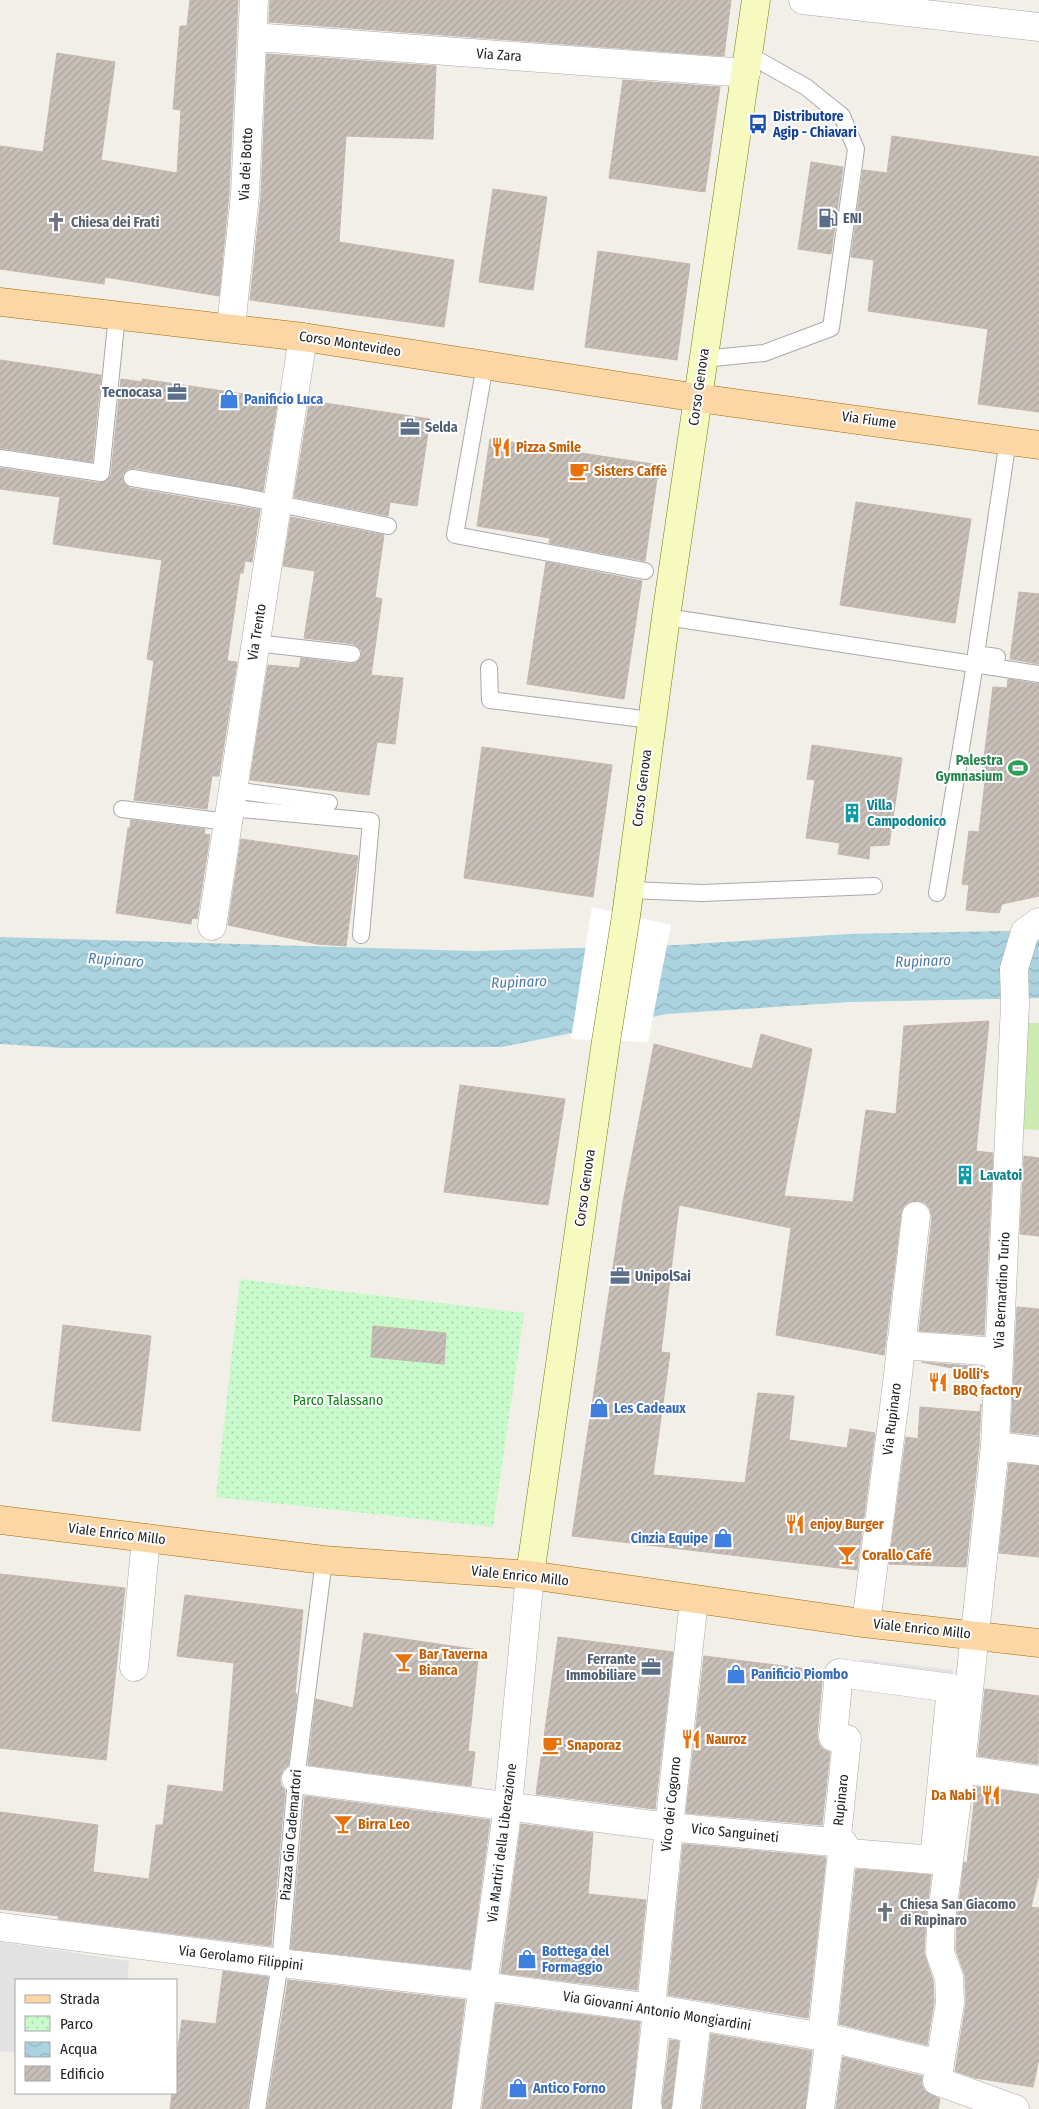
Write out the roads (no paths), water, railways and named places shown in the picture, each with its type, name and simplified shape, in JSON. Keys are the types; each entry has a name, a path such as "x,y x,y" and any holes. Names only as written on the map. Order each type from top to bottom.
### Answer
{"main road":[{"name":"Corso Genova","path":"530,1575 606,1041 628,903 651,720 756,0"},
{"name":"Corso Montevideo","path":"0,302 303,337 698,398"},
{"name":"Via Fiume","path":"698,398 1039,445"},
{"name":"Viale Enrico Millo","path":"0,1520 324,1560 530,1575 694,1600 866,1623 1039,1643"}],"street":[{"name":"Via dei Botto","path":"232,328 245,194 254,0"},
{"path":"803,0 1039,27"},
{"name":"Via Zara","path":"253,37 747,64"},
{"name":"Via Trento","path":"212,926 303,337"},
{"name":"Via Bernardino Turio","path":"938,2072 950,2002 949,1977 940,1953 941,1920 960,1770 996,1446 1015,1004 1014,969 1032,927"},
{"name":"Via Rupinaro","path":"866,1623 916,1216"},
{"path":"901,1345 999,1352"},
{"path":"996,1446 1039,1451"},
{"path":"134,1667 146,1538"},
{"name":"Via Martiri della Liberazione","path":"466,2109 508,1806 530,1575"},
{"name":"Vico dei Cogorno","path":"667,2015 668,1826 694,1600"},
{"name":"Rupinaro","path":"838,1673 951,1688 934,1860 850,1853 843,1843 838,1836 847,1739 833,1737 838,1673"},
{"path":"960,1770 1039,1780"},
{"name":"Vico Sanguineti","path":"296,1779 668,1826 843,1843"},
{"path":"820,2109 843,1843"},
{"name":"Via Gerolamo Filippini","path":"0,1927 280,1964 483,1986"},
{"name":"Via Giovanni Antonio Mongiardini","path":"483,1986 667,2015 826,2037 938,2072 1015,2109"},
{"path":"648,2109 646,2108 656,2021 667,2015 696,2028 686,2109"}],"lane":[{"path":"703,359 764,353 831,328 856,149 842,116 806,87 747,64"},
{"path":"0,458 101,473 117,315"},
{"path":"485,365 454,535 645,571"},
{"path":"1008,440 976,654 1039,663"},
{"path":"132,478 388,526"},
{"path":"666,616 1039,674"},
{"path":"256,643 352,654"},
{"path":"937,893 974,664"},
{"path":"490,668 490,700 651,720"},
{"path":"122,809 230,807 329,802"},
{"path":"230,807 371,822 361,935"},
{"path":"628,903 702,894 874,886"},
{"name":"Piazza Gio Cademartori","path":"257,2109 280,1964 296,1779 324,1560"}],"water":[{"path":"1006,931 1039,933 1039,998 851,1002 667,1014 502,1047 63,1048 0,1044 0,937 473,951 677,945 848,934"}],"place":[{"name":"Distributore Agip - Chiavari","path":"758,124"},
{"name":"ENI","path":"828,218"},
{"name":"Chiesa dei Frati","path":"56,222"},
{"name":"Tecnocasa","path":"177,392"},
{"name":"Panificio Luca","path":"229,399"},
{"name":"Selda","path":"410,427"},
{"name":"Pizza Smile","path":"501,447"},
{"name":"Sisters Caffè","path":"579,471"},
{"name":"Palestra Gymnasium","path":"1018,768"},
{"name":"Villa Campodonico","path":"852,813"},
{"name":"Lavatoi","path":"965,1175"},
{"name":"UnipolSai","path":"620,1276"},
{"name":"Uolli's BBQ factory","path":"938,1382"},
{"name":"Les Cadeaux","path":"599,1408"},
{"name":"enjoy Burger","path":"795,1524"},
{"name":"Cinzia Equipe","path":"723,1538"},
{"name":"Corallo Café","path":"847,1555"},
{"name":"Bar Taverna Bianca","path":"404,1662"},
{"name":"Ferrante Immobiliare","path":"651,1667"},
{"name":"Panificio Piombo","path":"736,1674"},
{"name":"Nauroz","path":"691,1739"},
{"name":"Snaporaz","path":"552,1745"},
{"name":"Da Nabi","path":"991,1795"},
{"name":"Birra Leo","path":"343,1824"},
{"name":"Chiesa San Giacomo di Rupinaro","path":"885,1912"},
{"name":"Bottega del Formaggio","path":"527,1959"},
{"name":"Antico Forno","path":"518,2088"}],"park label":[{"name":"Parco Talassano","path":"338,1400"}]}
